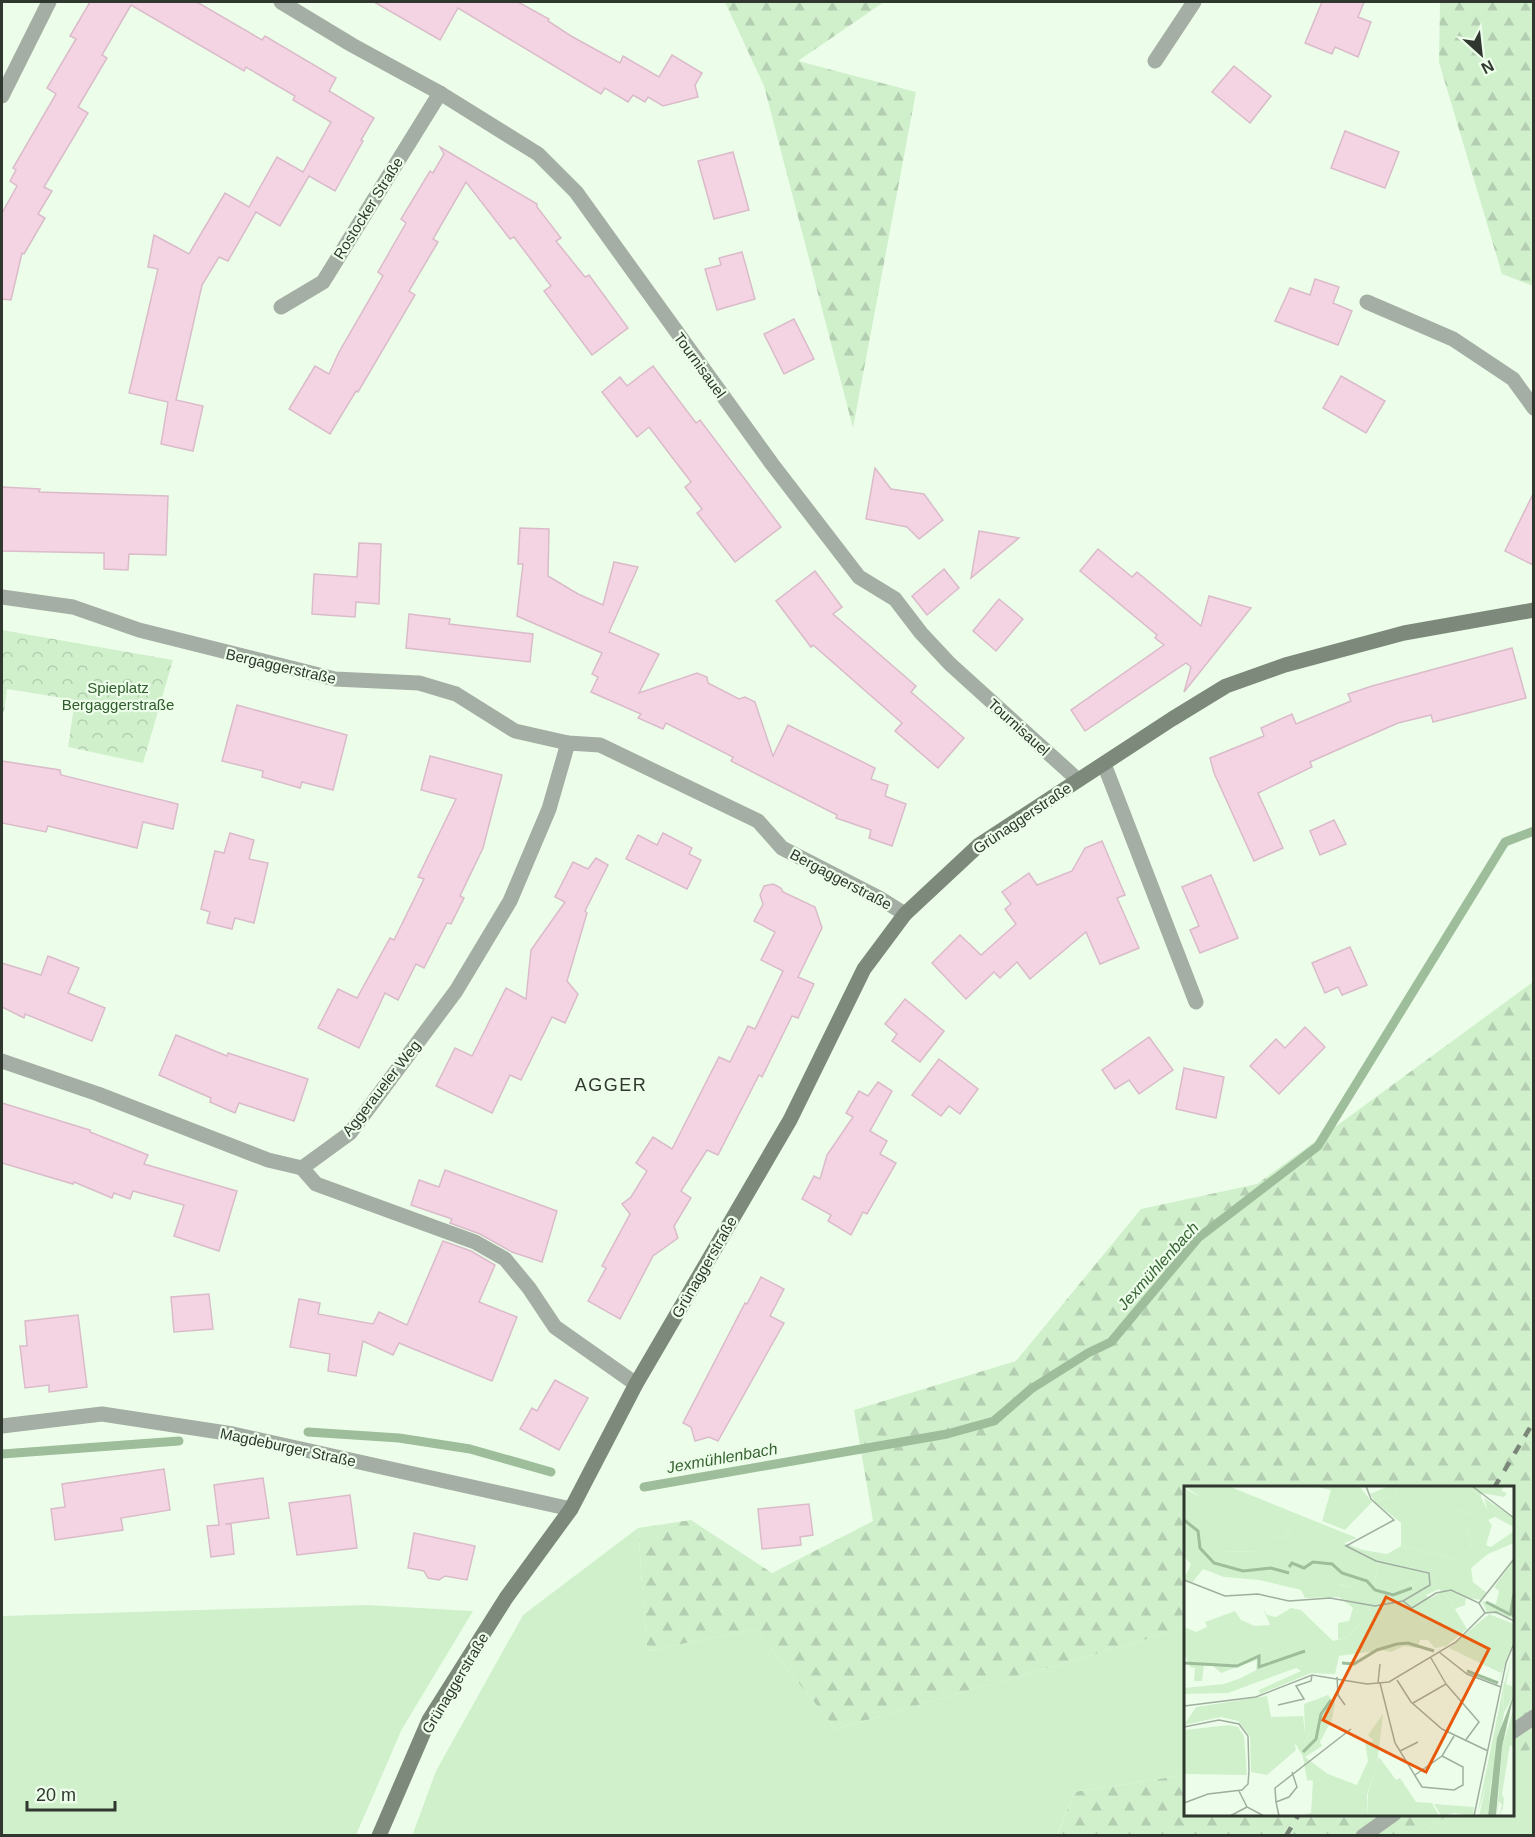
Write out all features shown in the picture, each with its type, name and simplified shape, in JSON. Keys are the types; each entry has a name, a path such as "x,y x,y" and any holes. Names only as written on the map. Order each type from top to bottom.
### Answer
{"street":[{"path":"2,96 49,2"},
{"name":"Tournisauel","path":"281,2 352,45 440,93 538,154 576,192 772,464 859,577 895,599 921,633 950,664 1078,780"},
{"path":"1155,62 1194,2"},
{"name":"Rostocker Straße","path":"281,307 323,282 440,93"},
{"path":"1367,302 1454,339 1513,379 1533,408"},
{"name":"Bergaggerstraße","path":"2,597 73,607 139,630 335,680 419,682 456,694 514,731 568,743 600,745 758,821 782,848 881,899 905,914"},
{"name":"Grünaggerstraße","path":"379,1836 429,1720 506,1598 571,1509 636,1384 790,1120 864,969 905,914 978,845 1226,686 1285,665 1404,633 1533,610"},
{"name":"Aggeraueler Weg","path":"302,1168 350,1133 456,992 510,901 549,809 568,743"},
{"path":"1104,764 1196,1002"},
{"path":"2,1061 268,1160 302,1168 316,1184 475,1242 505,1259 529,1288 555,1327 636,1384"},
{"name":"Magdeburger Straße","path":"2,1426 102,1414 233,1434 571,1509"},
{"path":"1514,1731 1533,1717"},
{"path":"1364,1836 1393,1816"}],"green space":[{"path":"725,2 884,2 798,61 916,92 853,428 764,86"},
{"path":"1440,2 1533,2 1533,286 1502,274 1439,62"},
{"name":"Spieplatz Bergaggerstraße","path":"2,630 173,660 143,763 68,747 75,700 7,689 4,712 2,711"},
{"path":"1533,982 1534,1746 1514,1762 1514,1486 1184,1486 1184,1628 836,1729 755,1629 647,1651 638,1528 691,1520 772,1573 873,1521 854,1410 1016,1361 1141,1209 1257,1184"},
{"path":"638,1528 647,1651 755,1629 836,1729 1184,1628 1184,1775 1074,1792 1057,1835 412,1836 436,1771 523,1615"},
{"path":"367,1605 473,1611 402,1729 356,1835 2,1835 2,1616"},
{"path":"1533,1746 1533,1835 1422,1835 1447,1816 1514,1816 1514,1762"},
{"path":"1184,1775 1184,1816 1447,1816 1422,1835 1057,1836 1074,1792"}],"building":[{"path":"90,2 197,2 262,40 265,36 336,78 329,91 374,118 335,191 309,176 280,226 256,212 228,261 219,257 202,285 176,400 203,406 193,451 161,444 168,402 129,393 158,269 148,267 154,235 189,254 225,193 249,207 277,157 303,172 331,122 293,100 295,96 246,67 244,71 131,5 102,55 107,58 78,107 88,113 44,187 52,191 38,214 45,218 24,254 22,253 11,300 2,299 2,213 17,186 10,181 16,170 13,168 56,94 47,88 76,39 70,36"},
{"path":"374,2 518,2 549,19 548,21 571,36 620,63 623,56 659,77 672,55 702,73 695,85 698,97 663,106 648,97 645,102 633,95 628,102 605,88 601,94 458,8 440,40"},
{"path":"1322,2 1364,2 1358,17 1371,22 1358,57 1335,47 1332,54 1305,43"},
{"path":"1234,66 1271,96 1250,123 1212,92"},
{"path":"1345,131 1399,152 1385,188 1331,168"},
{"path":"440,147 537,204 561,238 556,241 585,277 589,275 628,328 592,355 544,291 551,286 514,237 510,239 466,182 433,239 438,242 409,291 415,295 358,392 356,391 330,434 289,409 315,366 329,374 339,352 383,276 378,272 406,223 401,219 430,171 433,173 444,154"},
{"path":"733,152 749,210 714,219 698,161"},
{"path":"742,252 755,299 717,310 705,269 721,265 719,258"},
{"path":"1315,279 1339,287 1333,303 1352,311 1338,345 1275,321 1290,288 1310,295"},
{"path":"794,319 814,359 784,374 764,334"},
{"path":"653,366 696,423 700,420 781,527 735,562 697,513 702,509 685,487 691,482 649,427 637,437 602,392 620,377 627,386"},
{"path":"1341,376 1385,401 1366,433 1323,408"},
{"path":"875,468 891,489 924,494 943,520 919,539 907,527 866,519"},
{"path":"2,487 40,489 39,492 168,496 166,555 129,554 128,570 104,569 104,553 2,551"},
{"path":"1533,494 1533,565 1505,551"},
{"path":"520,528 549,529 548,576 578,594 603,605 614,562 638,567 609,632 659,654 639,693 697,673 707,677 708,683 739,699 745,697 755,702 773,756 788,725 875,768 871,779 888,785 885,796 906,804 892,846 869,838 871,830 836,818 837,815 731,761 733,757 666,723 663,729 638,718 641,714 591,692 598,677 592,674 602,653 517,616 523,564 518,564"},
{"path":"979,531 1019,538 971,578"},
{"path":"359,543 381,544 379,604 356,602 355,617 312,614 314,574 357,577"},
{"path":"1098,549 1132,577 1137,572 1201,626 1209,596 1251,608 1184,692 1191,667 1186,663 1085,731 1071,710 1164,645 1155,638 1157,635 1080,571"},
{"path":"944,569 959,588 927,615 912,596"},
{"path":"815,571 842,607 833,614 916,686 911,692 964,738 938,768 895,731 902,723 813,645 811,647 776,601"},
{"path":"999,599 1023,619 996,651 973,631"},
{"path":"409,614 450,619 449,624 533,634 530,662 406,648"},
{"path":"1512,648 1526,698 1433,722 1431,715 1398,723 1310,762 1312,767 1258,793 1283,848 1254,861 1214,773 1210,758 1264,736 1261,728 1292,714 1296,724 1351,701 1348,694"},
{"path":"237,705 347,735 333,790 302,782 300,788 262,777 263,771 222,761"},
{"path":"430,756 502,775 483,848 460,896 464,898 451,924 447,923 424,968 416,964 398,1000 385,993 359,1048 318,1028 338,989 357,998 390,938 394,940 424,879 418,877 456,799 421,790"},
{"path":"2,761 60,770 61,775 178,804 173,829 143,822 137,848 48,826 46,832 2,823"},
{"path":"1334,820 1346,844 1320,855 1310,831"},
{"path":"230,833 254,840 249,859 268,863 254,923 235,918 232,929 207,923 210,912 201,909 215,851 224,853"},
{"path":"663,833 692,848 689,854 701,860 687,889 626,859 638,835 657,845"},
{"path":"1102,841 1125,895 1117,898 1139,948 1100,964 1086,932 1030,979 1017,962 1000,978 994,972 966,999 932,963 960,935 981,955 1016,924 1005,909 1011,904 1002,892 1029,873 1037,885 1072,871 1085,848"},
{"path":"596,858 608,865 585,911 587,913 567,981 578,994 565,1023 552,1017 521,1080 510,1075 492,1113 436,1086 455,1048 472,1056 506,988 526,999 531,950 565,902 555,897 573,862 588,869"},
{"path":"1211,875 1238,938 1200,953 1190,930 1199,926 1182,887"},
{"path":"773,884 781,888 783,892 815,907 822,928 798,977 814,984 798,1018 792,1016 762,1077 759,1075 718,1155 707,1150 681,1191 691,1198 674,1226 678,1238 653,1256 620,1319 588,1301 606,1268 602,1266 630,1214 622,1204 631,1197 647,1171 636,1163 653,1137 672,1149 719,1057 730,1062 748,1026 755,1029 783,971 761,960 775,932 754,921 763,904 760,895 764,886"},
{"path":"1350,947 1367,985 1342,995 1338,987 1325,993 1312,963"},
{"path":"48,956 79,968 68,993 105,1008 92,1041 25,1014 24,1018 2,1007 2,963 41,975"},
{"path":"905,999 944,1031 920,1062 892,1041 897,1034 885,1024"},
{"path":"1305,1027 1325,1047 1279,1094 1250,1066 1276,1039 1285,1048"},
{"path":"176,1035 227,1056 228,1053 308,1079 294,1121 239,1103 235,1113 210,1102 211,1098 159,1075"},
{"path":"1149,1037 1173,1070 1139,1094 1129,1080 1115,1089 1102,1070"},
{"path":"939,1059 978,1089 960,1114 949,1106 941,1116 912,1095"},
{"path":"1184,1068 1224,1077 1216,1118 1176,1109"},
{"path":"878,1082 892,1091 870,1131 887,1141 880,1154 896,1163 867,1214 863,1212 851,1235 828,1221 831,1215 802,1199 814,1176 820,1179 827,1155 853,1117 846,1113 859,1091 868,1096"},
{"path":"2,1103 90,1130 90,1132 148,1155 144,1164 237,1191 219,1251 174,1236 184,1205 133,1191 130,1199 114,1193 112,1198 74,1182 73,1184 2,1163"},
{"path":"445,1170 557,1211 542,1262 512,1252 480,1234 450,1223 452,1219 411,1205 419,1180 439,1187"},
{"path":"443,1241 471,1251 495,1265 479,1302 517,1317 492,1381 399,1343 393,1355 363,1341 356,1376 328,1371 330,1354 290,1347 299,1299 320,1303 318,1314 373,1324 379,1312 407,1325"},
{"path":"761,1277 784,1289 770,1316 784,1323 718,1441 709,1437 695,1441 691,1427 683,1423 745,1303 747,1304"},
{"path":"209,1294 213,1329 174,1332 171,1297"},
{"path":"78,1315 87,1387 49,1392 49,1385 25,1388 20,1346 27,1346 25,1321"},
{"path":"555,1380 588,1398 559,1450 520,1429 532,1408 537,1411"},
{"path":"164,1469 170,1510 121,1518 123,1530 55,1540 51,1509 65,1507 62,1484"},
{"path":"263,1478 269,1518 225,1524 231,1524 234,1554 211,1557 207,1526 219,1525 214,1485"},
{"path":"350,1495 357,1548 297,1555 289,1503"},
{"path":"809,1504 813,1535 800,1537 801,1545 762,1549 758,1509"},
{"path":"414,1533 475,1546 467,1580 445,1576 439,1580 428,1578 424,1571 408,1568"}],"waterway":[{"name":"Jexmühlenbach","path":"644,1487 947,1434 994,1421 1031,1389 1088,1353 1111,1342 1198,1238 1318,1146 1505,842 1534,831"},
{"name":"Jexmühlenbach","path":"308,1432 399,1438 470,1449 551,1472"},
{"path":"2,1454 179,1441"}],"railway":[{"path":"1495,1486 1534,1421"},
{"path":"1286,1836 1298,1816"}],"district":[{"name":"AGGER","path":"611,1085"}]}
